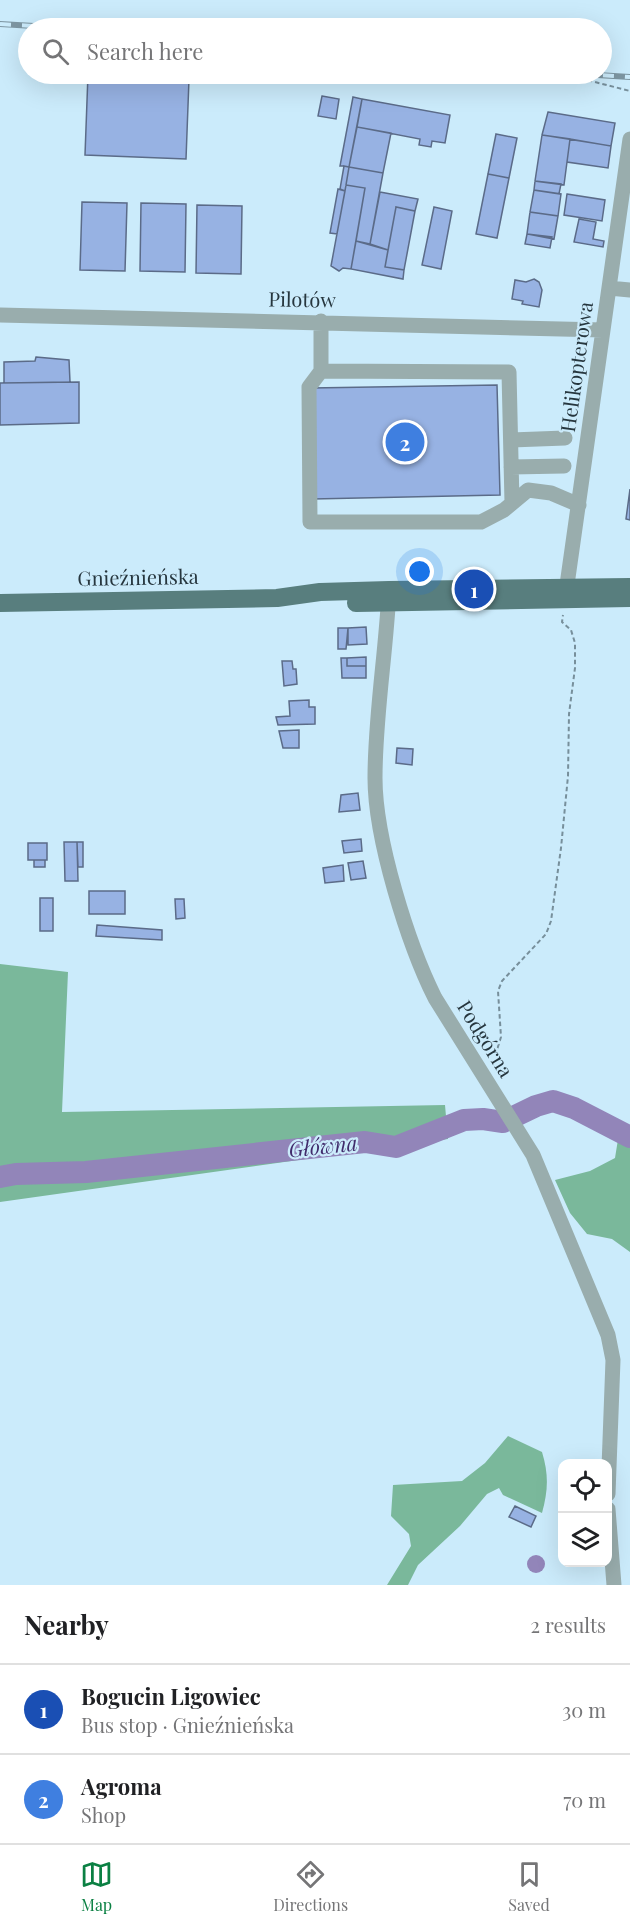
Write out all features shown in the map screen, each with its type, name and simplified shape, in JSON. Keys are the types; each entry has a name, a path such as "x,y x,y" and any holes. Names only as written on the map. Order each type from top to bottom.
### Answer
{"main road":[{"name":"Gnieźnieńska","path":"0,603 277,598 320,592 389,596 566,593 630,587"},
{"name":"Gnieźnieńska","path":"566,593 630,598"}],"street":[{"name":"Helikopterowa","path":"566,593 630,139"},
{"path":"609,288 630,290"},
{"name":"Pilotów","path":"0,315 321,321 603,330"},
{"path":"321,321 321,371 309,387 310,522 481,522 528,490 551,493 579,504"},
{"path":"321,371 509,372 512,503"},
{"path":"511,440 565,438"},
{"path":"511,467 564,466"},
{"name":"Podgórna","path":"389,596 375,779 382,839 423,974 524,1138 566,1228 608,1335 613,1360 610,1459"},
{"path":"608,1513 614,1585"}],"path":[{"path":"601,84 630,92"},
{"path":"476,1063 496,1053 501,1037 498,991 502,981 546,934 551,921 568,776 569,714 575,669 575,643 571,630 562,622 566,593"}],"green space":[{"path":"0,964 68,972 62,1112 445,1105 448,1139 0,1202"},
{"path":"630,1125 630,1252 612,1239 587,1234 570,1213 555,1180 590,1171 615,1158 620,1127"},
{"path":"508,1436 542,1452 547,1483 542,1513 503,1495 499,1488 487,1494 460,1526 418,1565 408,1585 387,1585 411,1546 409,1534 391,1516 393,1485 462,1481 485,1463"}],"shaded area":[{"path":"536,1555 542,1558 545,1564 542,1570 536,1573 530,1570 527,1564 530,1558"}],"building":[{"path":"88,84 189,84 186,159 85,155"},
{"path":"322,96 339,99 336,119 318,116"},
{"path":"353,97 362,99 349,167 340,166"},
{"path":"362,99 450,115 445,143 432,141 431,147 419,145 420,139 357,127"},
{"path":"548,112 615,123 611,146 542,135"},
{"path":"357,127 391,133 383,173 349,167"},
{"path":"496,134 517,138 509,178 488,174"},
{"path":"542,135 570,139 564,185 535,181"},
{"path":"570,139 611,146 608,168 567,162"},
{"path":"344,166 349,167 345,191 340,189"},
{"path":"349,167 383,173 370,244 356,241 365,188 346,185"},
{"path":"488,174 509,178 497,238 476,234"},
{"path":"535,181 561,184 559,194 534,190"},
{"path":"346,185 365,188 351,269 343,268 339,271 331,266"},
{"path":"338,189 345,191 337,234 330,233"},
{"path":"534,190 561,194 558,216 530,212"},
{"path":"380,192 418,199 415,211 396,207 388,250 370,244"},
{"path":"567,194 605,200 602,221 564,215"},
{"path":"82,202 127,203 125,271 80,270"},
{"path":"141,203 186,204 185,272 140,271"},
{"path":"197,205 242,206 241,274 196,273"},
{"path":"396,207 415,211 404,270 385,267"},
{"path":"434,207 452,211 441,269 422,265"},
{"path":"530,212 558,216 554,239 527,234"},
{"path":"579,219 596,222 593,239 604,241 603,247 574,242"},
{"path":"527,234 552,237 550,248 525,244"},
{"path":"356,241 388,250 385,267 404,270 403,279 351,269"},
{"path":"534,279 539,282 542,290 539,307 522,304 523,301 512,299 515,280 526,282"},
{"path":"36,357 69,360 70,382 4,383 4,362 35,361"},
{"path":"79,382 79,423 0,425 0,383"},
{"path":"497,385 500,495 313,499 311,388"},
{"path":"630,489 630,520 626,519"},
{"path":"366,627 367,644 348,645 348,628"},
{"path":"338,628 348,628 346,649 338,649"},
{"path":"366,657 366,666 347,666 347,658"},
{"path":"341,658 347,658 347,666 366,666 366,678 342,678"},
{"path":"282,661 292,661 293,669 296,669 297,684 284,686"},
{"path":"309,700 309,707 315,707 315,724 278,725 276,717 290,716 289,701"},
{"path":"299,730 299,748 283,748 279,731"},
{"path":"397,748 413,749 412,765 396,763"},
{"path":"358,793 360,810 339,812 341,795"},
{"path":"361,839 362,851 344,853 342,841"},
{"path":"64,842 77,842 78,881 65,881"},
{"path":"77,842 83,842 83,867 78,867"},
{"path":"28,843 47,843 47,860 28,860"},
{"path":"34,860 45,860 45,867 34,867"},
{"path":"363,861 366,878 351,880 348,863"},
{"path":"343,865 344,881 325,883 323,868"},
{"path":"89,891 125,891 125,914 89,914"},
{"path":"40,898 53,898 53,931 40,931"},
{"path":"175,899 184,899 185,918 176,919"},
{"path":"97,925 162,930 162,940 96,936"},
{"path":"515,1506 536,1516 531,1527 509,1517"}],"waterway":[{"name":"Główna","path":"0,1177 16,1174 86,1172 365,1142 396,1147 464,1120 483,1119 503,1122 536,1106 553,1101 574,1108 630,1137"}],"railway":[{"path":"0,24 18,25"},
{"path":"612,76 630,77"}],"place":[{"name":"Agroma","path":"405,442"},
{"name":"Bogucin Ligowiec","path":"474,589"}]}
